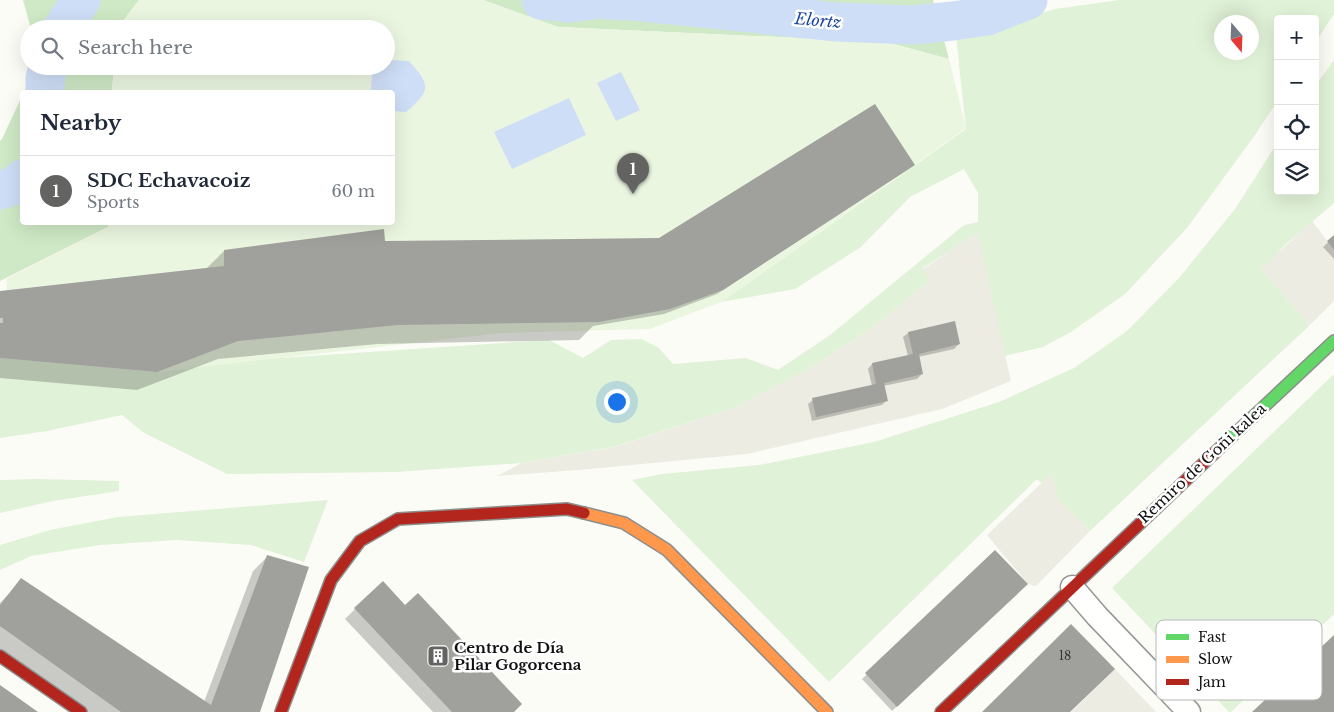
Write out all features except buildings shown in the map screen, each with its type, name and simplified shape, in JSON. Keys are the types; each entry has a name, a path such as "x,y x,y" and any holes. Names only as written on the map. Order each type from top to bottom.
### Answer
{"street":[{"name":"Remiro de Goñi kalea","path":"941,712 1334,341"},
{"path":"281,712 331,580 360,541 398,519 567,509 624,523 667,550 827,712"},
{"path":"1072,587 1156,678"},
{"path":"0,656 81,712"},
{"path":"1178,700 1189,712"}],"green space":[{"path":"23,0 139,0 124,20 29,20"},
{"path":"139,0 483,0 558,27 886,42 949,59 966,128 721,302 650,329 501,333 157,372 3,323 0,291 7,290 6,279 108,227 108,225 395,225 395,90 112,90 113,75 395,75 395,20 124,20"},
{"path":"483,0 933,0 949,59 886,42 558,27"},
{"path":"1119,0 1334,0 1334,14 1319,37 1319,15 1274,15 1274,106 1255,135 1187,228 1125,294 1071,332 1043,347 1004,356 977,233 923,268 930,281 873,327 814,366 736,407 613,447 522,463 396,472 227,474 144,433 122,415 47,431 0,438 0,358 157,372 251,360 549,340 583,358 611,340 641,339 659,348 673,364 746,358 778,370 830,335 964,225 978,222 978,193 964,169 910,197 861,247 795,289 721,302 966,129 956,36 1055,9"},
{"path":"1334,60 1334,203 1284,246 1261,269 1310,325 1090,531 1037,479 829,682 632,480 662,474 759,465 874,442 999,402 1074,368 1127,331 1179,278 1235,209 1274,148 1274,195 1319,195 1319,81"},
{"path":"32,75 113,75 112,90 25,90"},
{"path":"20,100 20,225 108,225 108,227 0,281 0,141"},
{"path":"1334,374 1334,614 1322,625 1322,620 1156,620 1156,635 1112,588"},
{"path":"0,480 119,481 119,491 53,501 0,513"},
{"path":"328,500 304,562 251,545 177,540 100,545 31,556 0,570 0,545 50,530 118,517"},
{"path":"1218,700 1244,700 1231,712"}],"shaded area":[{"path":"1312,221 1334,250 1334,301 1310,325 1261,269"},
{"path":"977,232 1011,381 942,409 747,454 497,476 522,463 614,447 736,407 814,366 873,327 930,281 923,269"},
{"path":"1052,473 1059,500 1090,531 1036,586 1028,584 987,535"},
{"path":"1115,669 1156,712 1071,712"}],"water":[{"path":"395,60 409,61 421,76 425,88 420,99 406,112 395,111 395,90 371,90 372,75 395,75"},
{"path":"621,72 640,110 616,121 597,83"},
{"path":"569,98 586,135 512,169 494,132"}],"waterway":[{"name":"Elortz","path":"68,20 81,0"},
{"name":"Elortz","path":"541,0 570,3 594,0"},
{"name":"Elortz","path":"606,0 633,1 837,22 913,25 987,16 1028,0"},
{"name":"Elortz","path":"45,90 46,75"},
{"name":"Elortz","path":"0,190 17,185 20,181"}],"traffic: fast":[{"path":"1225,443 1334,341"}],"traffic: slow":[{"path":"584,513 624,523 667,550 827,712"}],"traffic: jam":[{"path":"941,712 1225,443"},
{"path":"281,712 331,580 360,541 398,519 567,509 584,513"},
{"path":"0,656 81,712"}],"place":[{"name":"SDC Echavacoiz","path":"633,194"},
{"name":"Centro de Día Pilar Gogorcena","path":"438,656"}]}
